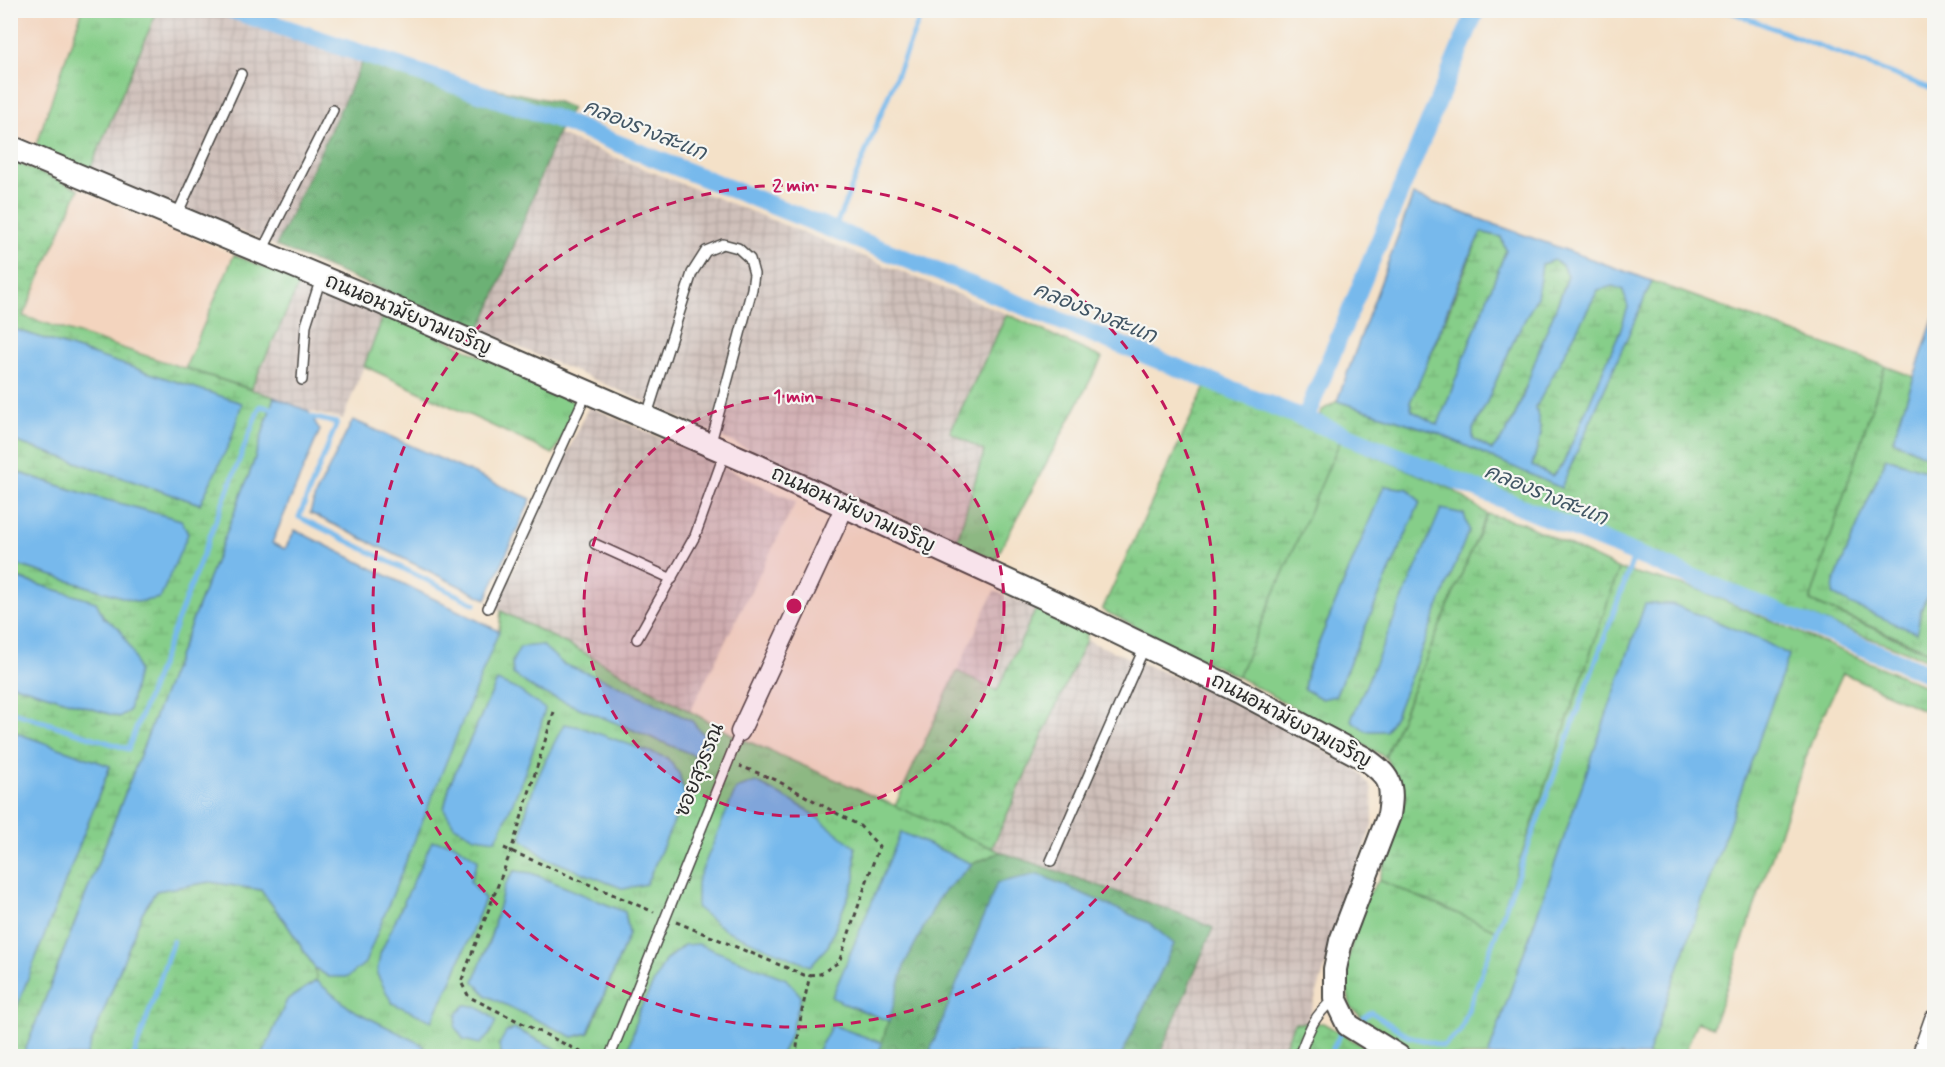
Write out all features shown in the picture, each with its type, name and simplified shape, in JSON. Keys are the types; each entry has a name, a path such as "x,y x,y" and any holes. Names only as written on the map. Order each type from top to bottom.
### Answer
{"street":[{"name":"ถนนอนามัยงามเจริญ","path":"10,147 587,392 845,506 1238,691 1364,758 1381,770 1388,781 1392,795 1389,814 1341,941 1335,969 1335,998 1348,1025 1398,1056"},
{"name":"ซอยสุวรรณ","path":"740,732 845,506"},
{"path":"1921,1056 1935,1018"}],"lane":[{"path":"176,217 241,74"},
{"path":"261,253 333,110"},
{"path":"637,639 695,536 718,449 754,274 750,260 738,248 723,244 706,251 692,273 646,418"},
{"path":"302,380 306,325 321,278"},
{"path":"488,608 587,392"},
{"path":"595,544 672,579"},
{"path":"1052,861 1145,646"},
{"name":"ซอยสุวรรณ","path":"609,1056 740,732"},
{"path":"1299,1056 1317,1014 1335,998"}],"path":[{"path":"554,712 511,851 461,982 469,997 589,1056"},
{"path":"504,848 804,975 820,974 839,962 879,846 860,826 776,780 728,762"},
{"path":"793,1056 797,1047 810,975"}],"shaded area":[{"path":"10,11 82,11 35,148 11,137"},
{"path":"157,11 221,11 363,61 276,246 89,172"},
{"path":"557,134 1007,314 950,432 984,450 956,544 616,389 479,330 490,308"},
{"path":"79,189 234,255 185,368 22,316"},
{"path":"300,282 383,317 343,419 308,411 251,389"},
{"path":"589,406 710,460 796,502 690,711 579,650 496,608"},
{"path":"994,591 1037,607 997,691 957,671"},
{"path":"1086,640 1209,691 1290,731 1358,770 1372,789 1373,822 1307,1023 1294,1023 1281,1056 1159,1056 1212,928 1184,915 992,848"}],"green space":[{"path":"82,11 157,11 89,172 35,148"},
{"path":"363,61 558,102 572,108 557,134 490,308 479,330 276,246"},
{"path":"11,160 79,189 23,316 274,397 252,467 23,1056 11,1056 10,1022 110,767 11,731 11,684 119,717 119,629 104,618 96,602 11,576 11,563 138,602 89,495 11,470 11,440 200,504 241,403 11,328"},
{"path":"1481,232 1501,237 1506,250 1438,425 1412,411 1410,402"},
{"path":"234,255 300,282 251,389 185,368"},
{"path":"1554,260 1562,265 1568,276 1516,413 1503,438 1492,450 1473,439 1473,429 1513,342 1537,297 1542,264"},
{"path":"1652,281 1885,366 1810,601 1934,655 1934,662 1741,591 1476,481 1323,421 1320,414 1337,401 1435,432 1561,488"},
{"path":"1613,286 1623,290 1629,306 1563,464 1552,476 1532,467 1541,434 1536,407 1598,290"},
{"path":"1007,314 1102,358 995,560 956,544 984,451 950,432"},
{"path":"383,317 404,319 581,405 553,454 364,366"},
{"path":"1885,366 1914,377 1893,440 1934,460 1934,473 1886,458 1834,582 1917,633 1923,605 1934,592 1934,653 1810,601"},
{"path":"1205,387 1343,434 1238,677 1102,610"},
{"path":"1340,441 1452,489 1487,514 1385,757 1238,677","holes":["1384,486 1408,489 1420,502 1335,696 1304,689 1307,671"]},
{"path":"1487,514 1522,523 1619,569 1496,930 1379,880 1406,797 1385,757"},
{"path":"1619,569 1697,589 1934,690 1934,715 1843,673 1813,737 1713,1027 1697,1021 1684,1056 1647,1056 1788,655 1645,605 1488,1056 1425,1056 1384,1035 1351,1008 1344,975 1362,903 1379,880 1496,930"},
{"path":"1037,607 1088,629 1086,640 992,848 895,806 957,671 997,691"},
{"path":"501,611 579,650 731,734 1001,852 972,864 901,833 845,1004 889,1021 882,1043 832,1026 815,1056 780,1056 790,1036 684,945 665,961 639,1011 629,1048 634,1056 570,1056 515,1029 499,1045 502,1056 431,1056 421,1044 351,1009 316,981 315,968 329,977 499,631","holes":["541,645 563,664 705,751 696,756 536,690","497,681 444,809 450,784","667,758 679,773 685,797 646,884","453,843 478,860 470,881 485,899 432,1021","855,847 855,879 828,946","514,871 531,873 625,912 629,934 589,1033 573,1037 474,982"]},
{"path":"1001,852 1184,915 1213,928 1159,1056 1121,1056 1174,944 998,883 928,1056 878,1056 905,963 940,896 972,864"},
{"path":"210,882 261,890 315,968 316,981 287,1000 262,1056 86,1056 142,913 156,891"},
{"path":"1294,1023 1323,1023 1380,1056 1281,1056"}],"water":[{"path":"1413,195 1652,281 1561,488 1435,432 1337,401","holes":["1481,232 1501,237 1506,250 1438,425 1412,411 1410,402","1554,260 1562,265 1568,276 1515,416 1501,440 1492,450 1473,439 1473,429 1513,342 1537,297 1542,264","1613,286 1623,290 1628,307 1563,464 1552,476 1532,466 1541,434 1536,407 1598,290"]},
{"path":"1934,317 1934,460 1893,440"},
{"path":"11,328 242,403 230,442 200,504 11,440"},
{"path":"274,397 308,411 320,430 272,543 285,549 295,530 499,631 365,963 348,977 329,977 315,968 261,890 210,882 156,891 142,913 86,1056 23,1056 252,467"},
{"path":"353,420 531,499 486,599 310,513 315,496"},
{"path":"1886,458 1934,473 1934,592 1929,595 1923,605 1917,633 1850,604 1833,594 1834,582"},
{"path":"10,470 89,495 181,520 188,534 160,598 138,602 11,563"},
{"path":"1384,486 1408,489 1420,502 1335,696 1322,699 1304,689 1307,671"},
{"path":"1441,509 1464,514 1469,530 1395,716 1386,731 1366,731 1351,720"},
{"path":"10,576 96,602 104,618 119,628 133,653 138,671 129,711 119,717 11,684"},
{"path":"1645,604 1672,604 1757,638 1789,655 1647,1056 1488,1056"},
{"path":"542,645 563,664 616,684 692,721 707,739 705,751 696,756 536,690 513,674 512,662 520,647"},
{"path":"497,681 518,690 545,709 524,775 496,840 475,837 454,826 444,809 450,784"},
{"path":"564,724 580,727 667,758 679,773 685,797 646,884 624,889 546,858 522,839 531,794"},
{"path":"10,731 110,766 11,1022"},
{"path":"756,782 806,809 855,847 855,879 828,946 810,966 725,930 697,908 697,882 736,789"},
{"path":"901,832 972,864 940,896 905,963 889,1021 832,997"},
{"path":"432,841 453,843 478,860 470,881 485,899 432,1021 392,1003 377,974 380,954"},
{"path":"514,871 531,873 625,912 629,934 588,1033 573,1037 487,996 474,981 491,936 504,887"},
{"path":"1038,874 1149,923 1174,944 1121,1056 928,1056 997,883"},
{"path":"698,944 786,979 801,996 790,1036 780,1056 634,1056 629,1048 639,1011 665,961 684,945"},
{"path":"316,981 351,1009 421,1044 431,1056 262,1056 287,1000"},
{"path":"465,1005 486,1012 496,1021 489,1035 480,1044 464,1040 455,1027 457,1014"},
{"path":"832,1025 882,1043 878,1056 815,1056"},
{"path":"515,1029 570,1056 502,1056 499,1045 506,1032"}],"waterway":[{"name":"คลองรางสะแก","path":"232,10 554,118 1343,434 1934,676"},
{"path":"834,230 923,10"},
{"path":"1305,419 1476,10"},
{"path":"1726,10 1934,90"},
{"path":"10,711 128,749 260,406 278,410"},
{"path":"307,416 337,423 299,517 475,604"},
{"path":"1364,1017 1371,1012 1408,1036 1443,1046 1460,1032 1635,554"},
{"path":"134,1056 173,941"},
{"path":"1329,1056 1341,1033"}]}
